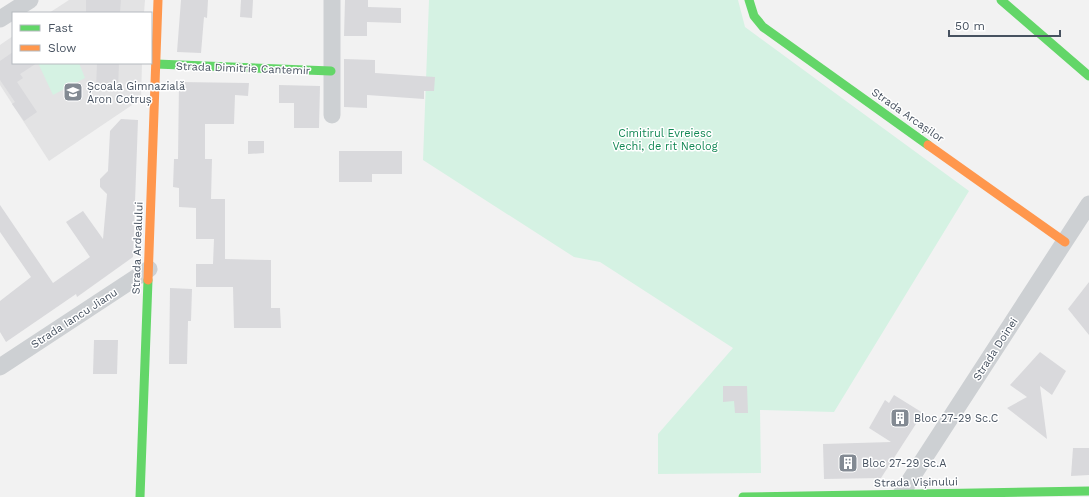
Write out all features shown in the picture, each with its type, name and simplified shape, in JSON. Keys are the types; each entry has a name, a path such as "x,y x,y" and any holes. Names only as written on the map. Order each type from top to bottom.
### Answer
{"street":[{"path":"0,19 30,0"},
{"name":"Strada Ardealului","path":"140,497 158,0"},
{"path":"332,0 332,115"},
{"name":"Strada Arcașilor","path":"749,0 754,16 763,27 1065,242"},
{"path":"1001,0 1089,76"},
{"name":"Strada Dimitrie Cantemir","path":"156,64 331,71"},
{"name":"Strada Doinei","path":"901,494 1089,204"},
{"name":"Strada Iancu Jianu","path":"0,367 149,269"},
{"name":"Strada Vișinului","path":"743,497 1089,491"}],"shaded area":[{"path":"69,0 145,0 144,12 51,12"},
{"name":"Școala Gimnazială Aron Cotruș","path":"12,37 12,64 142,64 141,99 49,161 0,85 0,45"}],"green space":[{"name":"Cimitirul Evreiesc Vechi, de rit Neolog","path":"429,0 738,0 745,27 969,191 834,412 760,410 761,473 658,474 658,434 733,348 600,262 574,257 423,160"},
{"path":"38,64 79,64 85,78 53,95"}],"building":[{"path":"86,0 121,0 120,12 86,12"},
{"path":"181,0 208,0 207,18 204,17 201,53 177,52"},
{"path":"241,0 253,0 252,18 240,17"},
{"path":"345,0 368,0 368,7 401,8 401,23 367,22 367,36 344,36"},
{"path":"12,53 12,64 35,64 20,74 23,78 17,82 37,112 24,121 12,104 15,102 0,80 0,61"},
{"path":"344,59 375,60 375,73 435,77 434,91 424,91 424,99 367,95 367,108 344,107"},
{"path":"97,64 119,64 118,89 96,88"},
{"path":"179,82 249,83 248,96 235,95 234,124 205,124 205,159 212,159 211,199 225,199 225,259 271,260 271,308 280,308 281,328 234,328 233,287 196,287 196,264 213,264 214,239 196,239 196,208 179,207 179,188 173,187 174,159 178,159"},
{"path":"279,85 320,86 319,128 294,128 294,103 279,103"},
{"path":"121,119 138,120 133,257 77,297 76,294 6,342 0,332 0,301 31,277 0,232 0,205 53,283 90,257 66,222 83,211 103,239 107,194 100,187 100,179 108,171 110,131"},
{"path":"248,141 264,141 264,153 248,154"},
{"path":"339,151 402,151 402,174 372,174 372,182 339,182"},
{"path":"1089,282 1089,335 1068,309"},
{"path":"170,288 192,289 191,321 188,321 187,364 169,364"},
{"path":"94,340 118,340 117,374 93,374"},
{"path":"1040,352 1066,371 1052,395 1040,386 1047,439 1007,408 1027,397 1010,385"},
{"path":"723,386 747,386 748,413 735,413 734,401 723,402"},
{"path":"894,395 923,413 881,478 824,479 823,444 891,442 869,428 885,400 889,403"},
{"path":"1073,448 1089,448 1089,475 1071,476"}],"traffic: fast":[{"path":"749,0 754,16 763,27 928,145"},
{"path":"1001,0 1089,76"},
{"path":"156,64 331,71"},
{"path":"140,497 148,280"},
{"path":"743,497 1089,491"}],"traffic: slow":[{"path":"148,280 158,0"},
{"path":"928,145 1065,242"}],"place":[{"name":"Școala Gimnazială Aron Cotruș","path":"73,92"},
{"name":"Bloc 27-29 Sc.C","path":"900,418"},
{"name":"Bloc 27-29 Sc.A","path":"848,463"}]}
